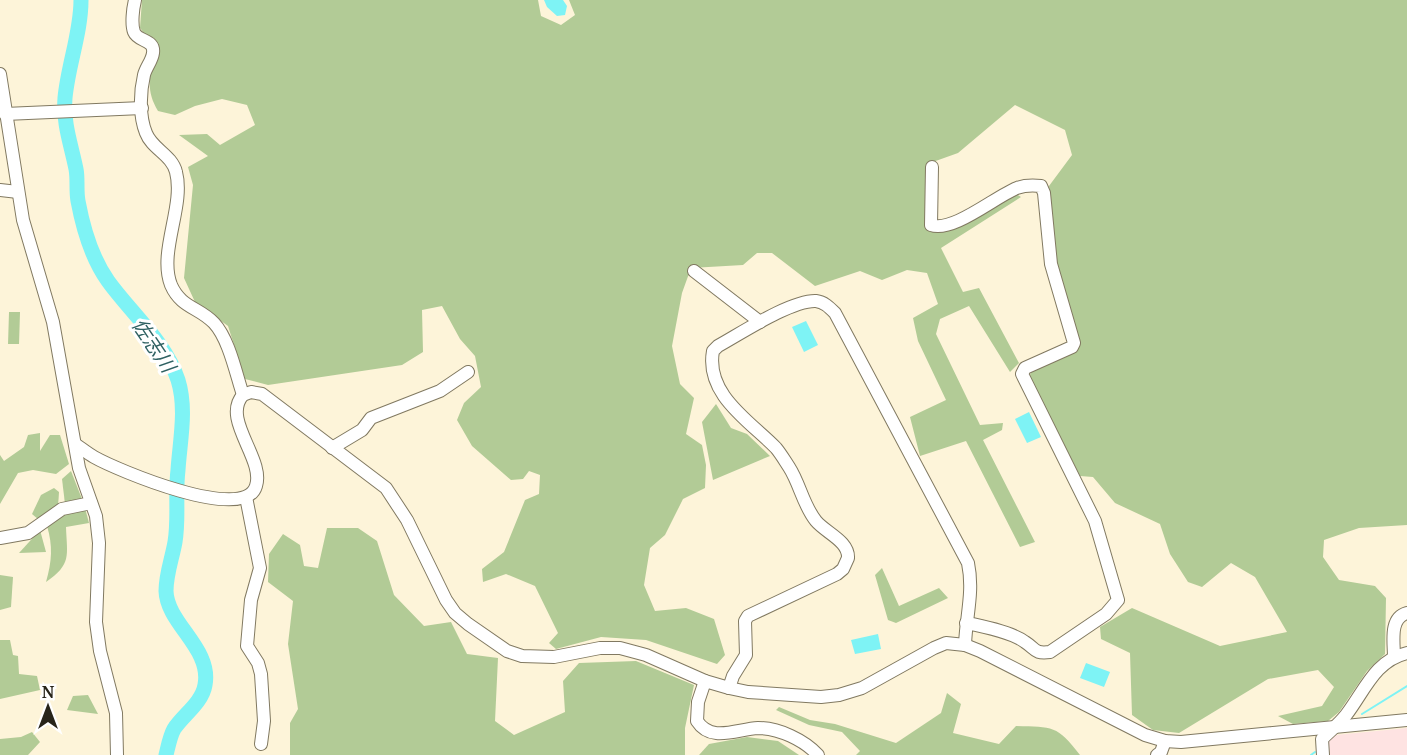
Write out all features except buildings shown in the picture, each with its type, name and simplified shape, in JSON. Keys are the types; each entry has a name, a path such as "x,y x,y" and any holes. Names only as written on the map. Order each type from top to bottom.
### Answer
{"street":[{"path":"135,0 133,31 138,38 147,41 152,46 153,53 145,73 143,126 151,143 170,160 176,171 177,202 169,243 170,282 177,297 205,315 222,332 243,394"},
{"path":"0,74 23,220 53,321 79,468 96,516 99,543 96,622 116,713 117,755"},
{"path":"5,114 142,108"},
{"path":"932,167 931,225 938,228 955,222 1016,189 1029,185 1041,186 1044,193 1051,264 1074,343 1072,347 1025,369 1023,378 1095,521 1118,600 1106,614 1050,652 1042,653 1032,649 1025,642 989,627 966,623"},
{"path":"0,190 18,192"},
{"path":"694,271 760,322"},
{"path":"729,688 733,676 746,656 745,621 748,616 837,574 843,569 848,558 846,547 817,522 802,498 792,471 777,450 735,412 723,394 712,370 713,351 760,322 800,304 816,301 827,305 835,313 968,563 972,590 965,645"},
{"path":"332,448 362,430 371,418 440,391 468,372"},
{"path":"75,444 94,457 168,488 218,500 246,497 254,492 258,483 256,470 237,418 236,407 243,394 250,392 261,394 386,488 407,520 446,600 455,613 507,651 522,656 554,657 600,648 620,648 646,655 705,681 729,688 748,692 821,697 839,695 862,688 946,643 965,645 1145,735 1165,741 1200,741 1407,720"},
{"path":"246,497 260,568 251,600 247,646 258,663 261,674 264,721 261,744"},
{"path":"0,538 28,534 62,509 91,503"},
{"path":"1394,657 1393,634 1396,621 1407,613"},
{"path":"1323,755 1322,739 1346,715 1369,679 1394,657 1407,653"},
{"path":"705,681 697,711 697,721 704,730 719,733 759,728 777,731 803,742 818,755"},
{"path":"1157,755 1161,752 1165,741"}],"shaded area":[{"path":"1407,728 1407,755 1328,755 1326,736"}],"green space":[{"path":"142,0 538,0 541,16 561,25 575,15 569,0 1407,0 1407,525 1359,528 1324,540 1323,557 1339,580 1375,586 1386,598 1385,654 1367,671 1339,712 1328,721 1293,724 1278,716 1322,706 1334,687 1318,670 1268,679 1179,733 1153,730 1132,715 1130,653 1101,639 1100,627 1132,608 1220,646 1287,632 1255,577 1231,563 1202,587 1188,582 1170,554 1160,524 1115,503 1093,477 1080,476 1029,378 1031,372 1078,347 1056,263 1049,186 1072,155 1065,130 1015,105 958,153 930,163 927,222 947,230 1015,193 1021,197 941,248 963,292 979,288 1019,363 1010,372 969,306 940,319 936,334 980,425 1003,423 1002,430 983,440 1035,542 1020,547 966,441 920,456 910,417 946,400 918,341 913,318 938,304 927,273 907,270 882,280 860,271 815,286 772,253 757,253 743,265 691,268 682,293 672,346 680,384 694,398 686,434 702,445 706,465 705,488 683,499 665,535 650,548 644,585 655,611 686,608 714,619 725,655 717,664 646,640 601,637 556,649 549,643 558,633 535,586 506,574 483,582 482,569 504,552 525,500 539,494 540,475 529,471 523,479 511,480 472,446 457,420 464,403 481,387 475,356 460,339 442,306 422,310 423,352 402,365 268,385 245,379 228,326 195,302 184,278 193,185 188,167 208,156 179,135 207,134 220,145 255,125 247,105 222,99 195,106 175,115 158,111 150,88 156,48 140,28"},
{"path":"9,312 20,312 19,344 8,344"},
{"path":"716,404 731,428 747,434 770,456 713,480 702,422"},
{"path":"40,433 40,451 50,435 60,435 69,464 56,474 33,470 18,473 0,504 0,455 4,461 24,447 28,435"},
{"path":"71,471 82,499 65,504 62,479"},
{"path":"54,488 59,492 58,507 39,520 32,514 41,495"},
{"path":"85,508 89,523 66,527 66,559 60,570 46,582 51,554 47,526 61,513"},
{"path":"327,528 358,528 377,541 394,595 424,626 451,622 467,654 498,658 495,721 514,735 565,712 563,681 579,663 636,661 694,685 685,728 685,755 290,755 290,723 298,709 288,644 293,601 268,582 269,554 283,534 300,545 304,566 318,568"},
{"path":"40,530 46,552 19,553"},
{"path":"882,568 899,606 939,588 948,598 896,623 888,620 875,575"},
{"path":"0,575 13,577 11,607 0,610"},
{"path":"0,640 10,640 13,655 18,656 19,674 37,676 40,690 0,699"},
{"path":"947,693 961,704 953,733 999,744 1016,726 1046,728 1066,738 1080,755 856,755 860,751 842,732 809,725 776,710 779,707 810,720 835,724 896,743 941,713"},
{"path":"88,695 98,714 67,710 73,696"},
{"path":"32,732 40,742 28,755 0,755 0,739 21,737"},
{"path":"747,737 778,741 799,755 699,755 709,744"}],"water":[{"path":"544,0 563,0 567,6 565,15 557,16 547,7"},
{"path":"806,321 818,345 804,352 792,327"},
{"path":"1029,412 1041,437 1027,443 1015,419"},
{"path":"878,634 881,649 855,654 851,640"},
{"path":"1086,663 1110,672 1104,687 1080,678"}],"waterway":[{"name":"佐志川","path":"81,0 65,107 66,125 76,169 77,197 82,222 88,242 102,272 165,353 181,391 182,425 177,479 176,533 166,591 168,603 202,659 205,685 200,698 174,729 166,755"},
{"path":"1362,714 1407,686"},
{"path":"1311,755 1315,752"}]}
